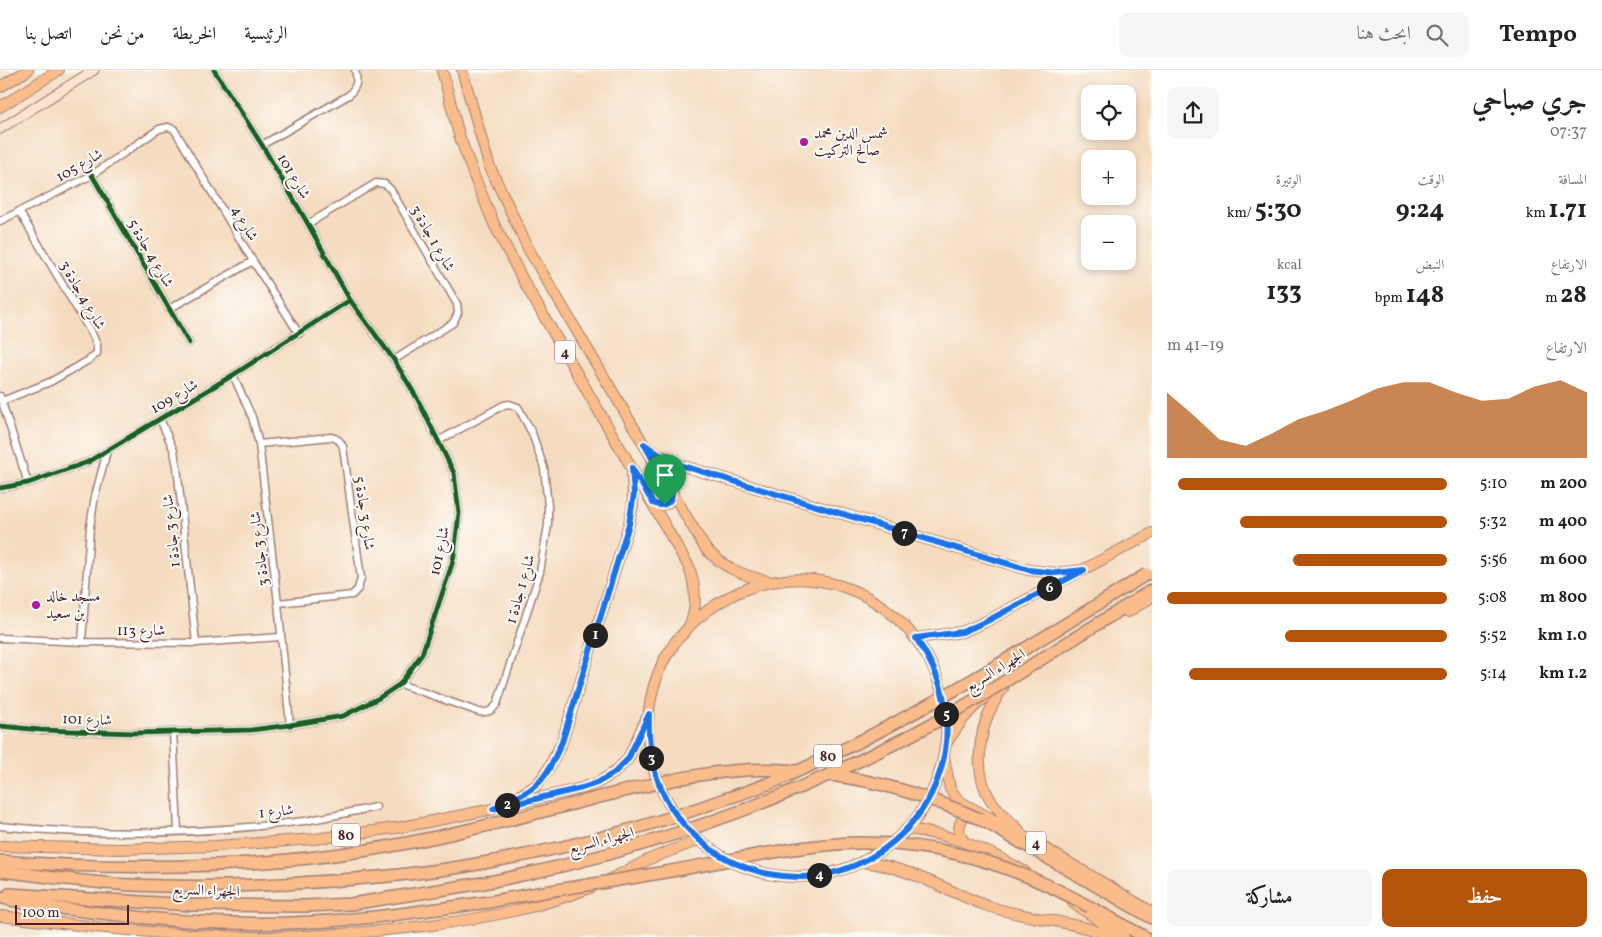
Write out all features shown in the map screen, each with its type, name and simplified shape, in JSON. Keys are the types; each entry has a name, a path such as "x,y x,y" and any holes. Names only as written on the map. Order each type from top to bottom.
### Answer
{"highway":[{"name":"الجهراء السريع","path":"0,871 106,883 214,887 349,880 424,873 477,864 612,835 694,810 777,780 871,735 962,687 1152,571"},
{"name":"الجهراء السريع","path":"0,895 191,905 305,906 359,903 483,883 563,866 647,844 727,816 818,780 857,762 944,718 1152,590"},
{"path":"0,861 150,866 233,864 361,851 424,840 674,779 707,773 792,770 841,776 892,787 980,816 1152,918"},
{"path":"0,895 23,903 128,916 188,921 312,922 393,916 489,902 762,854 837,844 880,844 916,846 948,851 976,858 1034,878 1144,937"}],"main road":[{"path":"0,87 28,70"},
{"path":"0,107 60,70"},
{"path":"0,129 94,70"},
{"name":"4","path":"442,70 459,135 494,224 524,282 689,567 694,582 695,596 689,626"},
{"name":"4","path":"462,70 489,165 529,250 705,548 718,561 736,572 772,582"},
{"path":"644,444 661,456 680,465 1029,570 1056,573 1084,570"},
{"path":"493,809 522,795 537,785 549,768 562,742 629,524 634,499 632,468"},
{"path":"653,503 665,505 671,499 672,492"},
{"path":"916,638 962,632 985,622 1152,533"},
{"name":"80","path":"812,580 852,590 876,602 908,628 916,638 931,662 942,689 947,726 944,757 935,786 920,813 907,829 881,852 844,870 824,875 801,877 775,875 743,867 723,857 699,840 675,814 658,783 649,749 649,714 652,694 662,667 676,641 707,610 727,597 749,588 772,582 812,580"},
{"name":"الجهراء السريع","path":"946,745 958,726 973,708 1004,686 1152,597"},
{"path":"1004,686 990,708 986,721 980,753 981,773 990,798 1001,812 1029,839"},
{"name":"80","path":"0,846 119,849 216,846 315,839 402,827 493,809 582,788 597,783 614,773 628,759 649,714"},
{"name":"4","path":"944,757 947,778 952,794 959,801 980,816 1029,839 1152,912"},
{"path":"964,842 958,830 962,818 974,812 980,816"},
{"name":"4","path":"907,829 938,834 994,854 1124,937"},
{"path":"0,916 191,935 313,936 410,928 459,922 505,913 570,896 616,877 652,858 699,840"},
{"path":"863,862 883,864 906,871 983,904 1025,916 1064,922 1096,930 1113,937"}],"street":[{"path":"216,72 226,70"},
{"path":"262,145 349,95 356,87 355,70"},
{"name":"شارع 101","path":"0,726 136,733 251,730 343,716 380,698 400,684 422,654 454,555 459,513 454,474 417,398 394,360 350,300 262,145 216,72"},
{"name":"شارع 105","path":"0,221 92,175 159,129 168,127"},
{"name":"شارع 4","path":"168,127 174,129 298,334"},
{"name":"شارع 4 جادة 5","path":"92,175 189,343"},
{"name":"شارع 1 جادة 3","path":"308,224 376,183 385,184 391,190 458,308 457,316 453,323 394,360"},
{"name":"شارع 4 جادة 3","path":"1,399 50,382 89,360 97,353 98,349 93,336 19,211"},
{"name":"شارع 4 جادة 5","path":"169,309 253,261"},
{"name":"شارع 109","path":"0,488 28,483 88,462 233,375 350,300"},
{"name":"شارع 3 جادة 3","path":"233,375 252,417 259,444 282,637 290,725"},
{"path":"1,399 28,483"},
{"name":"شارع 1 جادة 1","path":"400,684 479,712 486,713 493,710 497,704 543,562 548,506 544,468 532,433 518,407 509,404 504,405 438,441"},
{"name":"شارع 3 جادة 1","path":"160,419 174,451 177,468 196,643"},
{"name":"شارع 3 جادة 5","path":"259,444 331,437 341,442 361,578 358,589 352,595 278,603"},
{"path":"82,642 90,527 95,496 107,451"},
{"name":"شارع 113","path":"0,638 82,642 196,643 282,637"},
{"path":"173,732 178,831"},
{"name":"شارع 1","path":"0,826 122,834 223,830 296,822 376,807"}],"cycle path":[{"path":"0,726 41,730 135,733 251,730 343,716 379,698 400,684 422,654 452,564 459,513 454,473 417,398 394,360 350,300 262,145 214,70"},
{"path":"92,175 189,343"},
{"path":"0,488 28,483 88,462 233,375 350,300"}],"place":[{"name":"شمس الدين محمد صالح التركيت","path":"804,142"},
{"name":"مسجد خالد بن سعيد","path":"36,605"}],"route":[{"path":"644,444 661,456 680,465 1029,570 1056,573 1084,570 985,622 962,632 916,638 927,654 942,689 947,726 946,745 940,772 928,800 907,829 881,852 854,866 824,875 788,877 758,872 743,867 710,849 686,828 675,814 658,783 649,749 649,714 628,759 614,773 597,783 582,788 493,809 522,795 537,785 549,768 562,742 632,514 634,494 632,468 653,503 665,505 671,499 672,492 644,444"}]}
